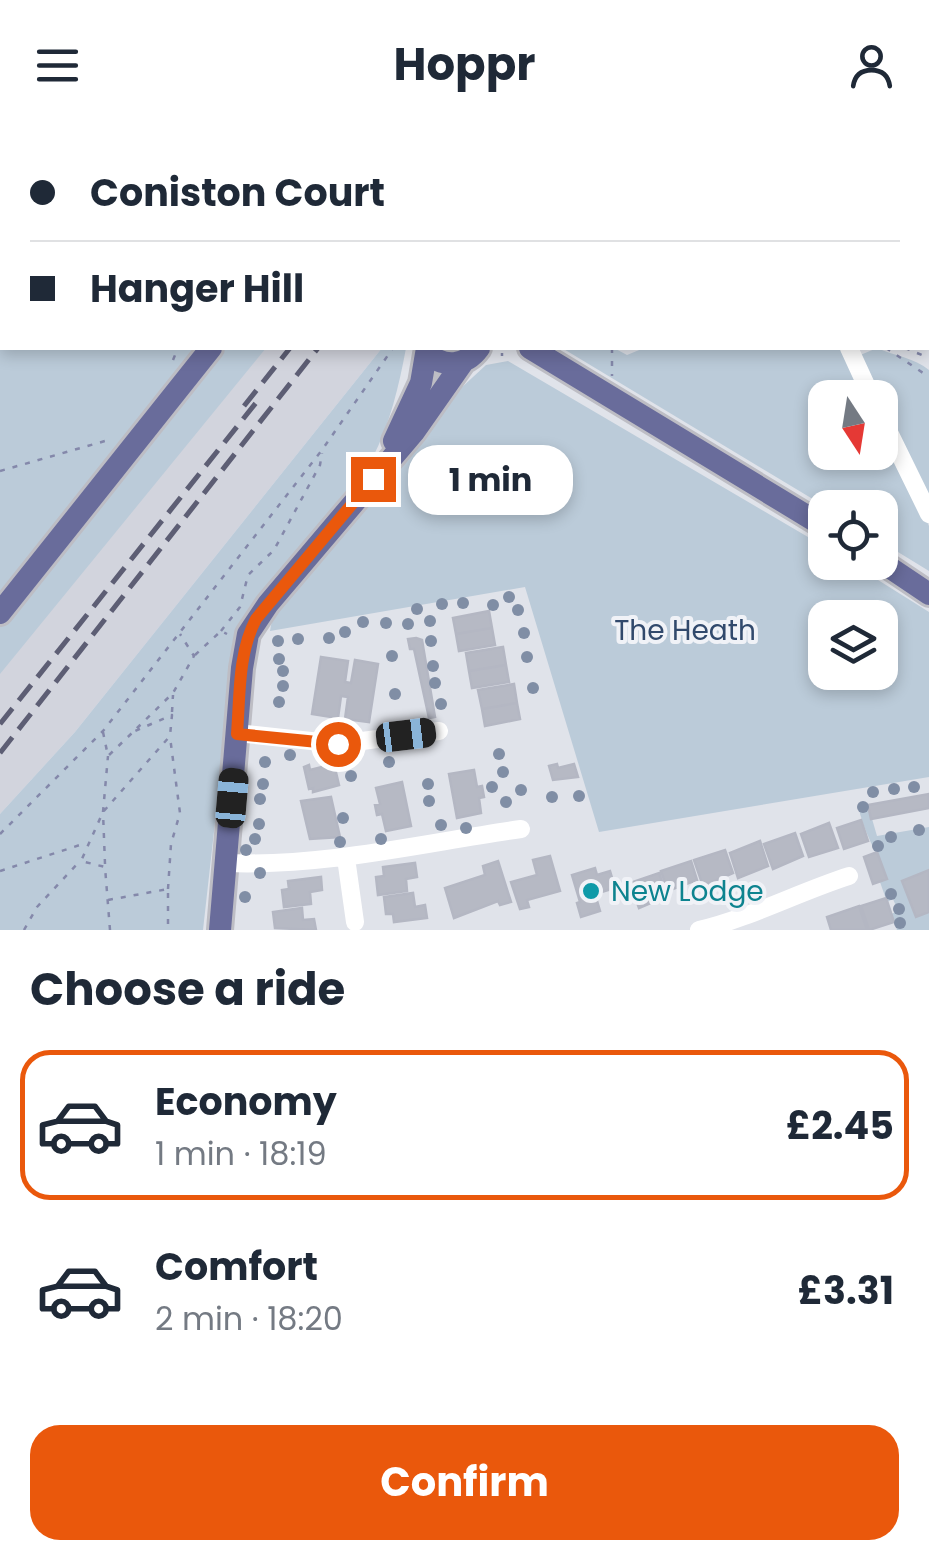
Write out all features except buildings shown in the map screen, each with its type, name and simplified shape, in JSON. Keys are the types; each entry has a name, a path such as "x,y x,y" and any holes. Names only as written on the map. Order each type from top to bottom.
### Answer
{"main road":[{"path":"0,613 209,350"},
{"path":"427,350 439,361 471,355"},
{"path":"373,479 422,383 427,350"},
{"path":"533,350 808,517"},
{"path":"220,930 246,641 268,604 414,432 471,355"},
{"path":"898,573 929,594"}],"street":[{"path":"849,350 863,380"},
{"path":"898,451 929,514"},
{"path":"237,734 338,744 439,731"},
{"path":"226,864 268,865 346,858 520,829"},
{"path":"346,858 355,922"},
{"path":"699,930 754,922 796,893 849,876"}],"path":[{"path":"0,834 103,731 322,450 392,350"},
{"path":"612,350 612,382"},
{"path":"889,350 929,377"},
{"path":"0,471 118,437"},
{"path":"108,756 172,693 194,656 240,608 248,575 274,550 320,465 322,450"},
{"path":"220,631 246,641"},
{"path":"180,633 194,656"},
{"path":"168,930 172,844 180,814 170,736 172,693"},
{"path":"132,732 172,715"},
{"path":"103,731 108,756 103,812 110,930"},
{"path":"24,930 36,907 81,861 103,812 170,736"},
{"path":"0,871 88,843"},
{"path":"81,861 106,867"},
{"path":"108,900 168,889"}],"shaded area":[{"path":"222,350 380,350 75,732 0,814 0,624"}],"green space":[{"path":"0,350 197,350 0,592"},
{"path":"222,350 264,350 0,674 0,624"},
{"path":"380,350 406,350 393,405 372,459 242,623 230,688 203,930 0,930 0,814 75,732"},
{"path":"565,350 618,350 627,355 639,350 845,350 859,380 808,380 808,470 898,470 898,462 929,526 929,571 898,552 898,490 808,490 808,496"},
{"path":"872,350 883,350 929,370 929,503 898,439 898,380 870,380 858,356"},
{"name":"The Heath","path":"508,361 808,537 808,580 878,580 929,612 929,777 599,832 525,587 270,631 274,609 460,389 486,365"},
{"path":"858,805 868,805 877,836 929,827 929,930 897,930 891,914 898,911 893,899 887,902 880,882 886,879"}],"railway":[{"path":"244,406 288,350"},
{"path":"0,753 316,350"},
{"path":"0,724 259,399"}],"place":[{"name":"New Lodge","path":"591,891"}],"route":[{"path":"338,744 237,734 242,668 246,641 256,619 373,479"}]}
